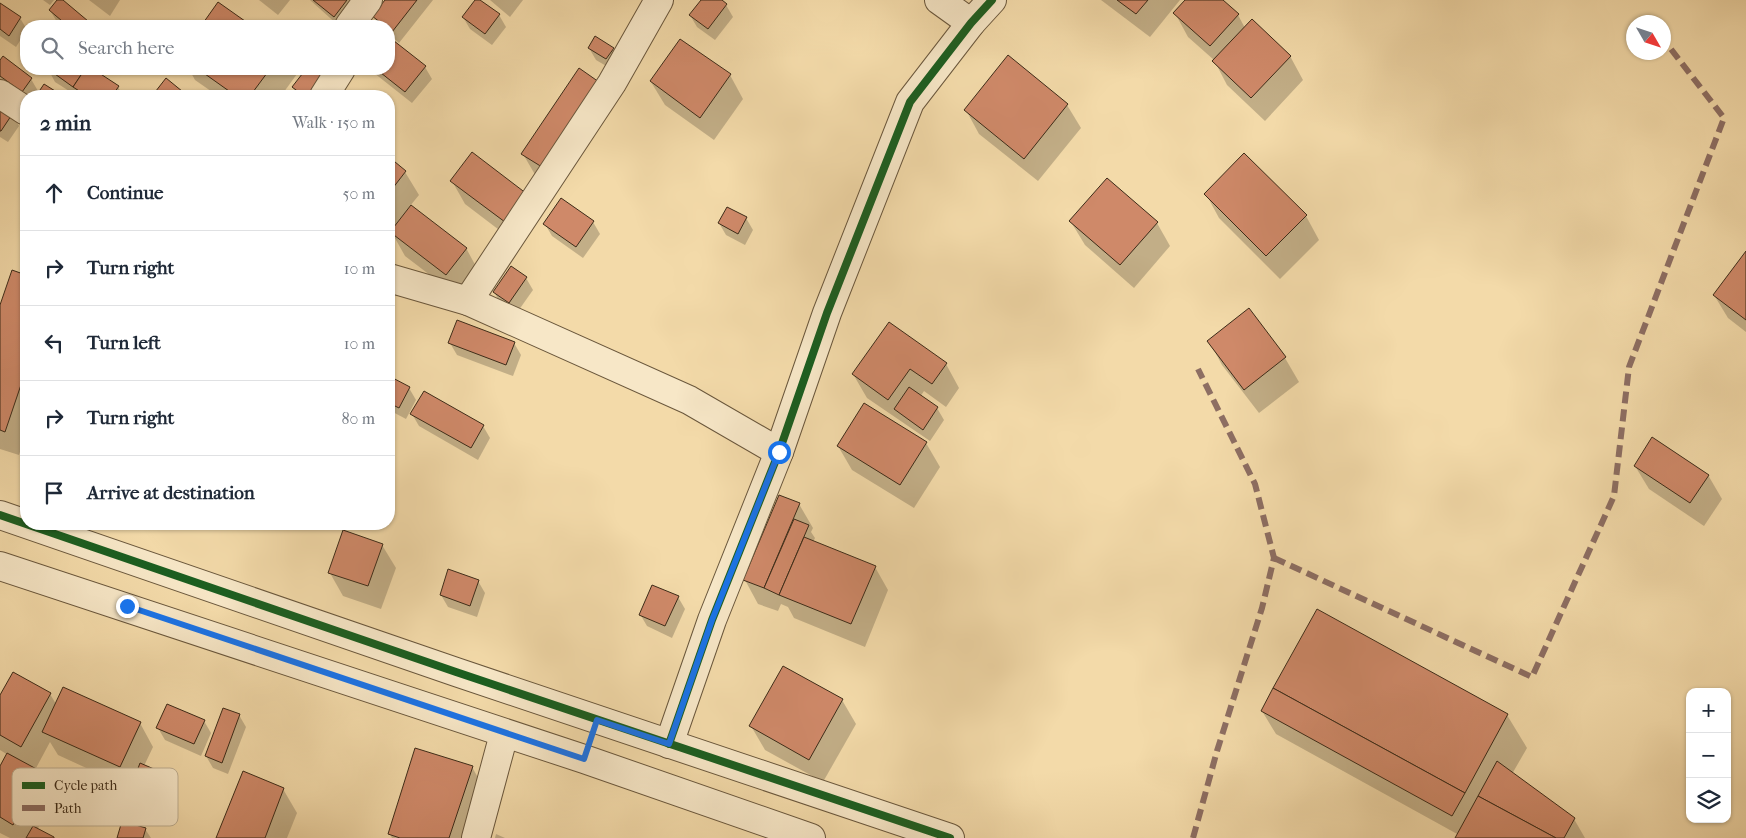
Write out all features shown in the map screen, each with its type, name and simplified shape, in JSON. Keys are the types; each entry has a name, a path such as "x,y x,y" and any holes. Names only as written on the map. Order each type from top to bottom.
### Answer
{"street":[{"path":"353,20 368,0"},
{"path":"468,301 612,82 659,0"},
{"path":"939,0 971,23"},
{"path":"669,744 712,620 779,452 827,313 910,102 971,23 992,0"},
{"path":"328,90 337,75"},
{"path":"0,94 20,107"},
{"path":"395,280 468,301 689,400 779,452"},
{"path":"0,515 20,522"},
{"path":"43,530 597,720 950,838"},
{"path":"127,606 142,564"},
{"path":"0,566 127,606 504,734 584,759 811,838"},
{"path":"584,759 597,720"},
{"path":"476,838 504,734"}],"building":[{"path":"57,0 63,0 87,20 61,20 49,10"},
{"path":"313,0 347,0 334,17"},
{"path":"385,0 417,0 395,28 395,20 377,20 372,16"},
{"path":"475,0 480,0 500,14 485,34 462,17"},
{"path":"701,0 722,0 727,4 708,29 689,15"},
{"path":"1117,0 1148,0 1136,14"},
{"path":"1185,0 1223,0 1239,14 1210,46 1173,13"},
{"path":"218,2 244,20 205,20"},
{"path":"0,3 21,17 9,36 0,29"},
{"path":"1252,19 1291,56 1251,98 1212,61"},
{"path":"595,36 614,48 606,59 588,48"},
{"path":"680,39 731,74 700,118 650,81"},
{"path":"395,42 426,66 405,92 384,75 395,75"},
{"path":"1008,55 1068,104 1024,159 964,110"},
{"path":"3,56 20,69 20,75 28,75 32,78 23,90 20,91 0,76 0,60"},
{"path":"579,68 599,82 542,167 521,154"},
{"path":"56,75 81,75 73,87"},
{"path":"81,75 102,75 119,86 116,90 78,90 73,87"},
{"path":"206,75 266,75 254,90 228,90"},
{"path":"301,75 325,75 316,90 296,90 292,87"},
{"path":"166,78 181,90 157,90"},
{"path":"44,84 54,90 40,90"},
{"path":"0,105 13,113 1,131 0,131"},
{"path":"472,152 527,194 505,222 450,181"},
{"path":"1244,153 1307,215 1266,256 1204,194"},
{"path":"395,162 406,171 395,185"},
{"path":"1107,178 1158,222 1120,265 1069,221"},
{"path":"561,198 594,221 576,247 543,224"},
{"path":"411,205 467,248 446,275 395,236 395,226"},
{"path":"727,207 747,217 738,234 718,223"},
{"path":"1746,251 1746,320 1713,295"},
{"path":"511,266 527,277 509,303 493,292"},
{"path":"12,270 20,273 20,388 5,432 0,430 0,305"},
{"path":"1249,308 1286,357 1244,390 1207,341"},
{"path":"457,320 515,342 506,365 448,343"},
{"path":"889,322 947,363 932,384 910,369 888,400 852,374"},
{"path":"395,379 410,387 399,408 395,406"},
{"path":"909,387 938,407 923,430 894,409"},
{"path":"424,391 484,425 471,448 410,414"},
{"path":"864,403 927,442 900,485 837,446"},
{"path":"1652,437 1709,475 1690,503 1634,466"},
{"path":"779,495 800,503 764,588 743,580"},
{"path":"794,519 809,525 779,595 764,588"},
{"path":"343,530 383,544 368,586 328,573"},
{"path":"804,537 876,566 851,624 779,595"},
{"path":"448,569 479,580 470,606 440,595"},
{"path":"652,585 679,596 665,626 639,615"},
{"path":"1317,609 1508,714 1465,793 1273,688"},
{"path":"783,666 843,699 809,760 749,726"},
{"path":"13,672 51,693 21,747 0,735 0,695"},
{"path":"63,687 141,722 120,767 42,732"},
{"path":"1273,688 1465,793 1452,816 1261,711"},
{"path":"167,704 205,720 194,744 156,728"},
{"path":"223,708 240,714 222,763 205,756"},
{"path":"415,748 473,766 449,838 400,838 388,834"},
{"path":"7,753 35,768 12,768 12,824 0,817 0,766"},
{"path":"1497,761 1575,818 1564,838 1556,838 1478,796"},
{"path":"140,763 152,768 138,768"},
{"path":"243,771 284,788 265,838 216,838"},
{"path":"1478,796 1556,838 1455,838"},
{"path":"33,826 54,837 54,838 26,838"},
{"path":"121,826 146,828 143,838 117,838"}],"marked path":[{"path":"1274,558 1532,677 1614,496 1629,367 1724,118 1671,49"},
{"path":"1193,838 1217,751 1262,608 1274,558 1255,484 1198,369"}],"cycle path":[{"path":"669,744 712,620 779,452 827,313 910,102 971,23 992,0"},
{"path":"0,515 20,522"},
{"path":"44,530 456,672 950,838"}],"route":[{"path":"127,606 504,734 584,759 597,720 669,744 712,620 779,452"}]}
